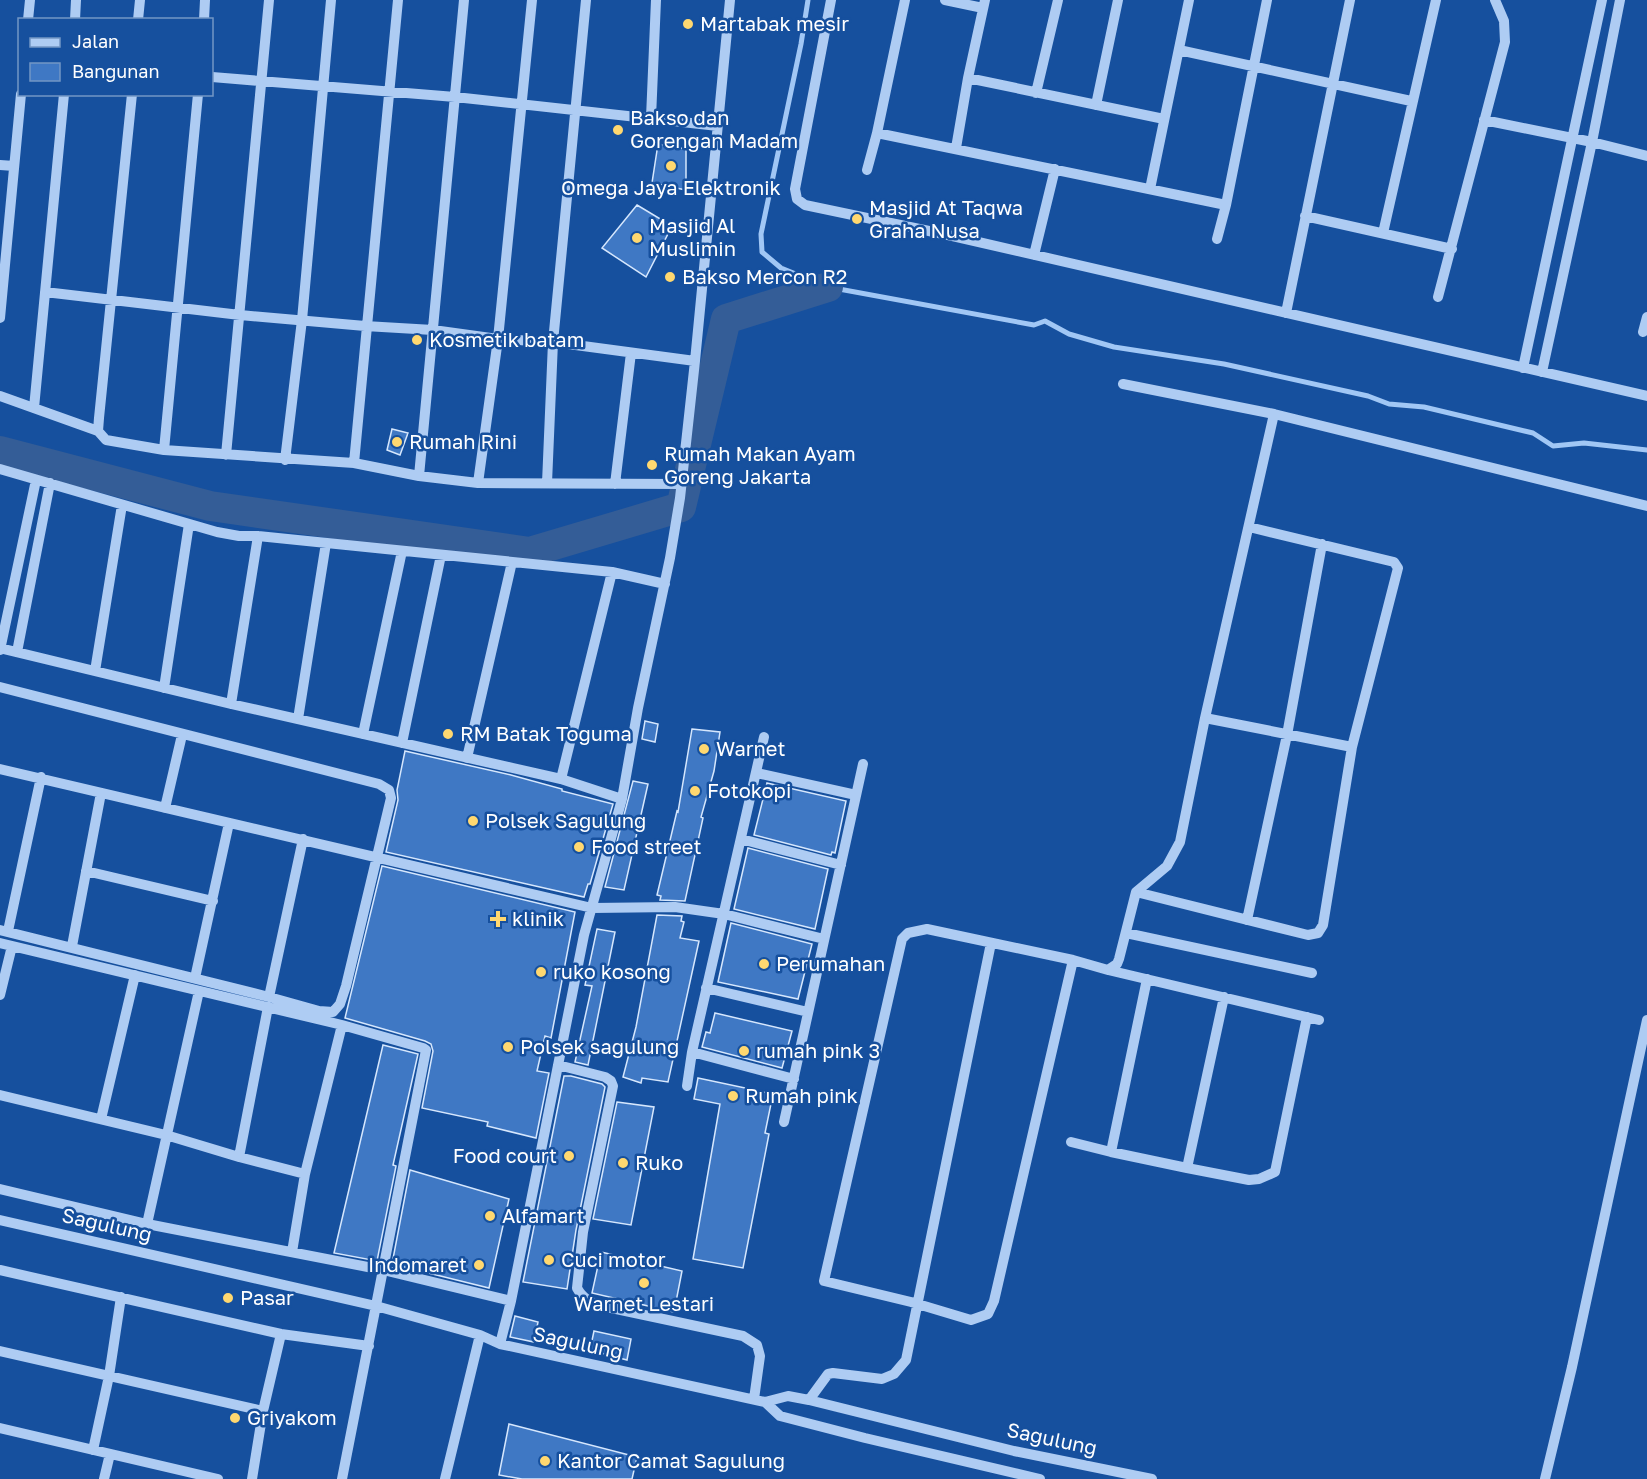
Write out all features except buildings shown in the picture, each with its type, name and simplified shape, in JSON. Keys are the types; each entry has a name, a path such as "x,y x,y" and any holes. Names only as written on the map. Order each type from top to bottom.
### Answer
{"street":[{"path":"28,18 30,0"},
{"path":"75,18 76,0"},
{"path":"138,18 140,0"},
{"path":"204,18 205,0"},
{"path":"226,455 269,0"},
{"path":"285,460 302,320 331,0"},
{"path":"354,463 365,326 398,0"},
{"path":"419,476 464,0"},
{"path":"478,483 498,339 532,0"},
{"path":"547,483 553,342 586,0"},
{"path":"651,118 656,0"},
{"path":"500,1344 511,1301 584,935 622,799 638,708 670,558 680,498 695,361 730,0"},
{"path":"831,0 795,189 796,199 805,205 1034,255 1647,396"},
{"path":"867,170 905,0"},
{"path":"945,0 984,4 956,148"},
{"path":"1036,93 1058,0"},
{"path":"1096,105 1118,0"},
{"path":"1150,189 1190,0"},
{"path":"1217,239 1227,205 1267,0"},
{"path":"1286,313 1350,0"},
{"path":"1383,233 1436,0"},
{"path":"1438,297 1506,37 1504,21 1495,0"},
{"path":"1523,368 1602,0"},
{"path":"1542,372 1620,0"},
{"path":"1179,50 1412,101"},
{"path":"213,77 455,96 718,126"},
{"path":"968,78 1164,119"},
{"path":"0,318 21,96"},
{"path":"34,408 64,96"},
{"path":"98,431 132,96"},
{"path":"164,450 198,96"},
{"path":"1484,120 1592,142 1647,156"},
{"path":"877,133 1227,205"},
{"path":"0,165 14,166"},
{"path":"1034,255 1055,169"},
{"path":"1305,216 1452,249"},
{"path":"45,292 240,315 553,342 695,361"},
{"path":"1643,332 1647,317"},
{"path":"615,484 631,352"},
{"path":"1123,384 1274,414 1647,506"},
{"path":"0,396 98,431 106,441 164,450 354,463 419,476 478,483 681,484"},
{"path":"1108,970 1117,964 1119,959 1136,892 1167,866 1180,842 1205,718 1274,414"},
{"path":"0,469 189,524 239,536 258,536 612,572 665,584"},
{"path":"36,480 0,649 561,779 622,799"},
{"path":"17,652 50,483"},
{"path":"94,671 122,505"},
{"path":"164,688 189,524"},
{"path":"1136,892 1308,935 1321,930 1327,907 1352,747 1398,567 1394,562 1249,527"},
{"path":"231,704 258,536"},
{"path":"298,719 326,543"},
{"path":"1247,920 1287,735 1322,544"},
{"path":"363,734 402,551"},
{"path":"402,743 441,555"},
{"path":"467,758 512,562"},
{"path":"561,779 612,572"},
{"path":"0,687 379,784 388,790 391,798 346,986 340,1004 333,1012 199,991 0,943"},
{"path":"1205,718 1352,747"},
{"path":"165,808 182,735"},
{"path":"687,1086 706,988 764,737"},
{"path":"784,1122 863,764"},
{"path":"0,769 592,908 675,907 724,914 824,939"},
{"path":"757,773 856,795"},
{"path":"40,777 4,930 195,978 342,1025 423,1047 426,1050 342,1479"},
{"path":"72,946 101,793"},
{"path":"195,978 230,823"},
{"path":"239,1157 303,839"},
{"path":"741,839 841,865"},
{"path":"86,871 213,901"},
{"path":"1073,960 994,1301 988,1314 971,1320 824,1281 902,939 908,933 927,929 1073,960 1319,1020"},
{"path":"1126,933 1312,973"},
{"path":"809,1400 828,1374 882,1379 894,1374 906,1360 991,943"},
{"path":"0,996 12,946"},
{"path":"101,1119 135,975"},
{"path":"1111,1152 1147,979"},
{"path":"706,988 808,1012"},
{"path":"147,1224 199,991"},
{"path":"1187,1168 1224,997"},
{"path":"1071,1142 1249,1180 1259,1179 1275,1172 1307,1017"},
{"path":"1545,1479 1643,1052 1647,1020"},
{"path":"292,1252 305,1174 342,1025"},
{"path":"692,1052 794,1078"},
{"path":"558,1065 605,1077 611,1081 613,1086 584,1232 577,1288 582,1296 602,1306 743,1336 757,1345 760,1356 760,1401 780,1416 1040,1479"},
{"path":"0,1095 166,1134 239,1157 305,1174"},
{"path":"0,1189 147,1224 382,1270 511,1301"},
{"name":"Sagulung","path":"0,1220 376,1306 480,1335 500,1344 760,1401 788,1396 809,1400 1014,1450 1152,1479"},
{"path":"0,1270 281,1334 369,1346"},
{"path":"93,1449 109,1376 122,1297"},
{"path":"252,1479 281,1334"},
{"path":"445,1479 480,1335"},
{"path":"0,1351 264,1411"},
{"path":"0,1428 93,1449 175,1474 218,1479"},
{"path":"104,1479 110,1454"}],"waterway":[{"path":"808,0 801,44 761,234 762,252 781,268 828,287 1034,325 1045,321 1069,334 1114,347 1224,364 1368,396 1389,404 1424,407 1533,433 1553,446 1584,443 1647,450"},
{"path":"0,451 210,506 530,552 681,507 726,319 828,287"}],"place":[{"name":"Martabak mesir","path":"688,24"},
{"name":"Bakso dan Gorengan Madam","path":"618,130"},
{"name":"Omega Jaya Elektronik","path":"671,166"},
{"name":"Masjid At Taqwa Graha Nusa","path":"857,219"},
{"name":"Masjid Al Muslimin","path":"637,238"},
{"name":"Bakso Mercon R2","path":"670,277"},
{"name":"Kosmetik batam","path":"417,340"},
{"name":"Rumah Rini","path":"397,442"},
{"name":"Rumah Makan Ayam Goreng Jakarta","path":"652,465"},
{"name":"RM Batak Toguma","path":"448,734"},
{"name":"Warnet","path":"704,749"},
{"name":"Fotokopi","path":"695,791"},
{"name":"Polsek Sagulung","path":"473,821"},
{"name":"Food street","path":"579,847"},
{"name":"klinik","path":"498,919"},
{"name":"Perumahan","path":"764,964"},
{"name":"ruko kosong","path":"541,972"},
{"name":"Polsek sagulung","path":"508,1047"},
{"name":"rumah pink 3","path":"744,1051"},
{"name":"Rumah pink","path":"733,1096"},
{"name":"Food court","path":"569,1156"},
{"name":"Ruko","path":"623,1163"},
{"name":"Alfamart","path":"490,1216"},
{"name":"Cuci motor","path":"549,1260"},
{"name":"Indomaret","path":"479,1265"},
{"name":"Warnet Lestari","path":"644,1283"},
{"name":"Pasar","path":"228,1298"},
{"name":"Griyakom","path":"235,1418"},
{"name":"Kantor Camat Sagulung","path":"545,1461"}]}
